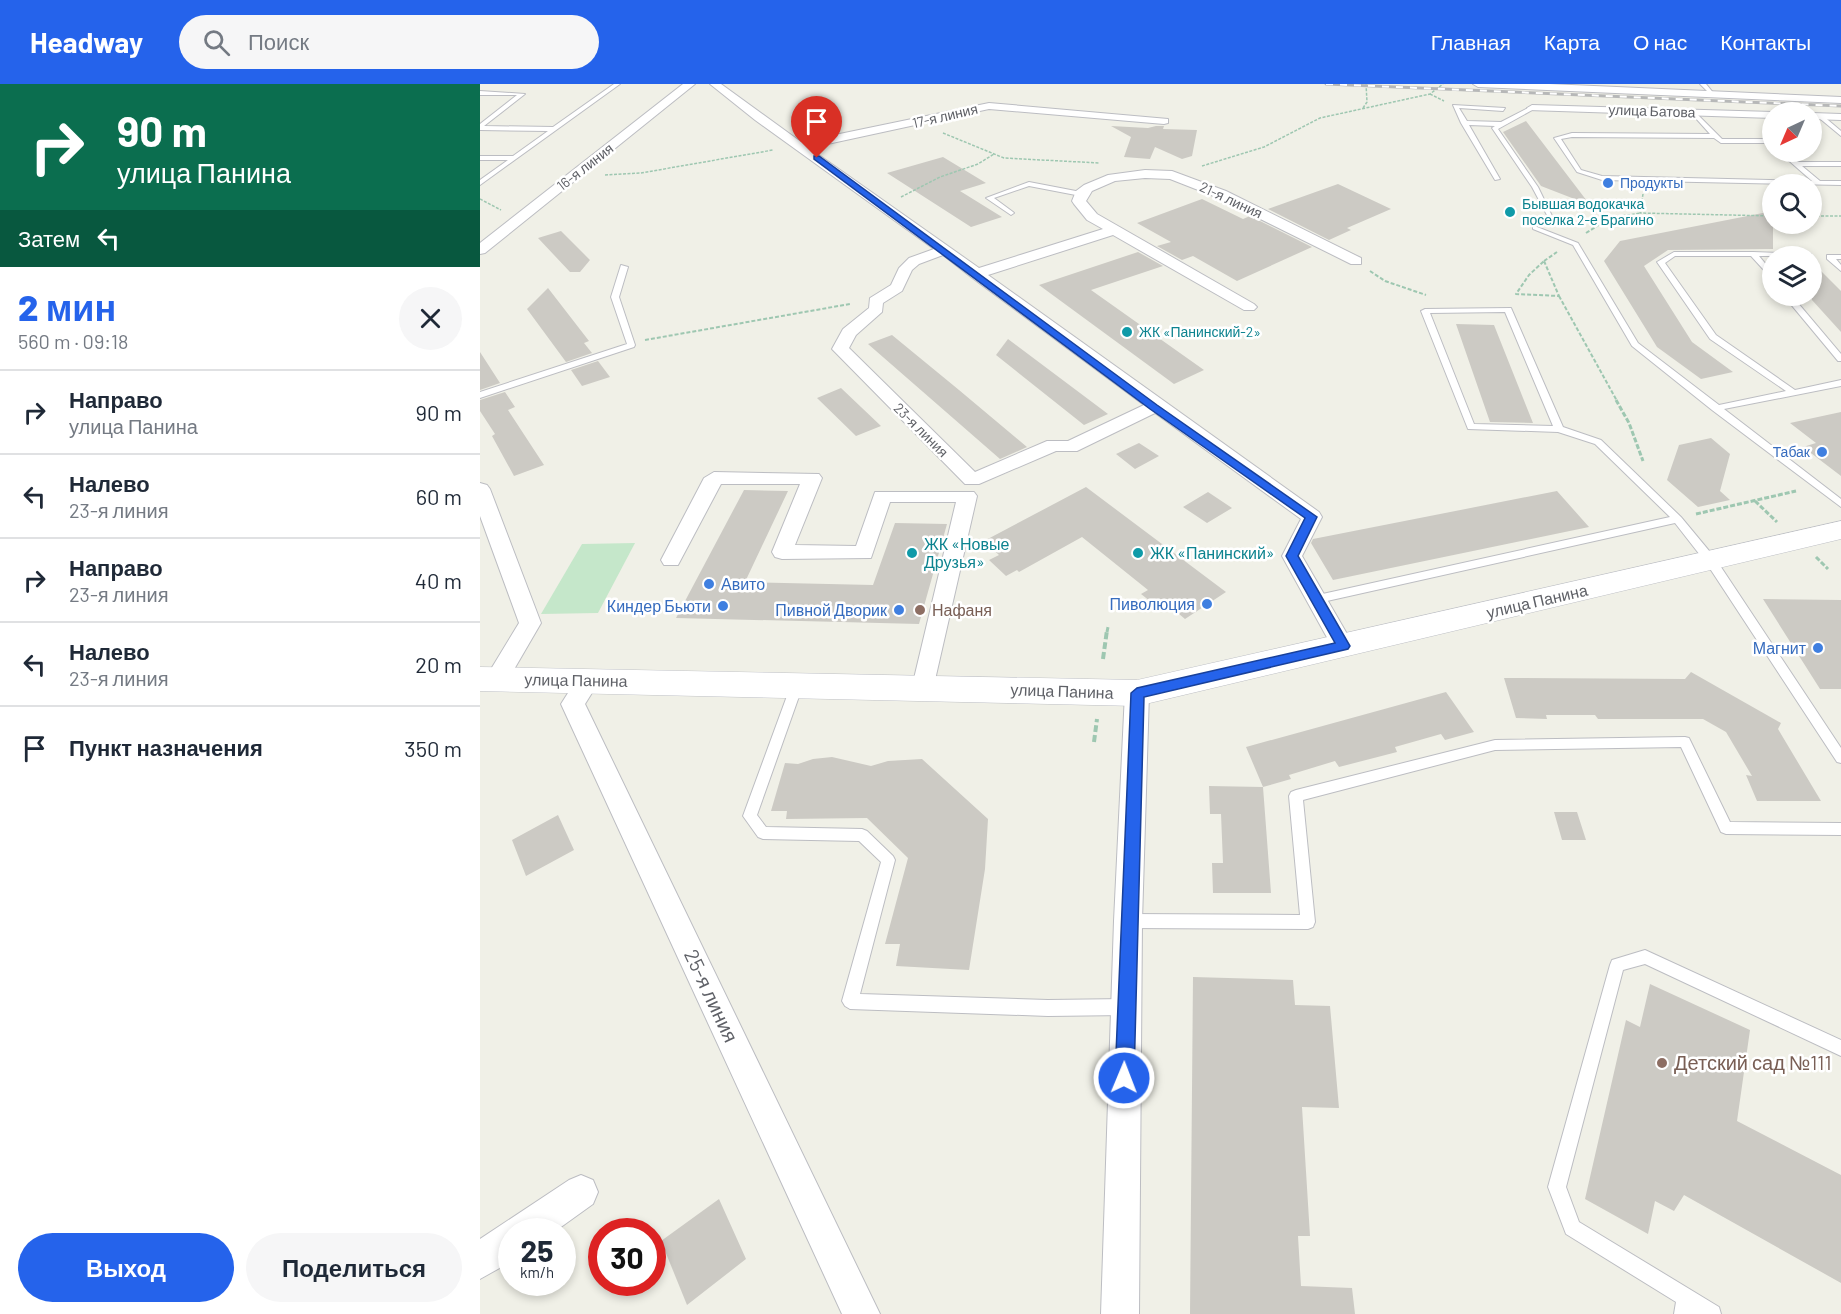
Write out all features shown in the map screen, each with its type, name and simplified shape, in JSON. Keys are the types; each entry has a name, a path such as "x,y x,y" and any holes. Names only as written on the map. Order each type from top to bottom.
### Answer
{"street":[{"name":"16-я линия","path":"480,250 690,84"},
{"path":"714,84 746,110 884,205 1154,407 1311,517 1292,556 1343,646"},
{"name":"улица Батова","path":"1478,84 1841,100"},
{"name":"17-я линия","path":"800,146 989,106 1164,121"},
{"name":"улица Батова","path":"1532,108 1762,115"},
{"path":"1822,116 1841,117"},
{"name":"21-я линия","path":"1081,194 1098,183 1129,175 1172,175 1221,194 1356,261"},
{"path":"1081,194 1078,201 1092,217 1250,307"},
{"path":"976,274 1114,230"},
{"name":"23-я линия","path":"944,250 914,261 906,268 897,288 875,301 877,309 849,332 840,349 972,480 1054,445 1070,447 1154,407"},
{"path":"671,560 714,478 812,478 782,552 864,553 882,496 967,496 924,687"},
{"path":"480,489 530,623 489,679"},
{"name":"улица Панина","path":"489,679 1137,693 1841,530"},
{"name":"25-я линия","path":"588,680 573,704 861,1314"},
{"path":"1120,1314 1128,921 1137,693"},
{"path":"543,1218 581,1192"},
{"path":"480,1261 498,1249"}],"lane":[{"path":"480,183 617,84"},
{"path":"1703,84 1713,94"},
{"path":"480,93 522,94 480,128"},
{"path":"1497,179 1455,106 1503,109"},
{"path":"1532,108 1495,128 1535,187 1551,217"},
{"path":"1694,112 1721,141 1762,141"},
{"path":"1822,120 1841,134"},
{"path":"1464,123 1502,124"},
{"path":"480,128 553,129"},
{"path":"1715,136 1572,135 1557,138 1579,171 1602,178 1762,181"},
{"path":"480,158 514,158"},
{"path":"1795,164 1841,164"},
{"path":"1795,164 1808,174"},
{"path":"1822,182 1841,183"},
{"path":"1011,213 989,198 1029,184 1081,194"},
{"path":"1534,228 1576,244 1635,344 1841,504"},
{"path":"1762,255 1674,254 1661,262 1713,337 1793,392"},
{"path":"1753,255 1762,265"},
{"path":"1822,257 1841,257"},
{"path":"1830,257 1841,269"},
{"path":"480,395 631,345 615,297 624,267"},
{"path":"1796,306 1841,359"},
{"path":"1559,429 1508,310 1425,311 1471,427 1559,429 1598,442 1677,519 1711,561 1841,758"},
{"path":"1715,408 1841,383"},
{"path":"1318,599 1677,519"},
{"path":"797,685 750,816 763,833 862,835 888,860 850,1001 1048,1008 1126,1007"},
{"path":"1128,921 1308,922 1296,796 1495,746 1685,742 1726,828 1841,829"},
{"path":"1712,1314 1684,1306 1572,1228 1557,1187 1617,965 1645,957 1841,1048"}],"path":[{"path":"1360,110 1367,102 1366,84"},
{"path":"1172,175 1263,147 1320,118 1430,94 1443,84"},
{"path":"941,133 1004,158 1102,163"},
{"path":"564,183 592,174 641,173 800,146"},
{"path":"884,205 940,177 978,164 994,154"},
{"path":"1193,165 1204,165"},
{"path":"1628,179 1644,189 1640,213 1762,216"},
{"path":"1822,216 1841,216"},
{"path":"1356,261 1385,281 1432,297"},
{"path":"1506,294 1516,294"},
{"path":"1559,296 1629,423 1646,467"},
{"path":"631,345 662,334 806,309 875,301"},
{"path":"1677,519 1818,486"},
{"path":"1103,658 1108,627"},
{"path":"1094,742 1097,716"}],"green space":[{"path":"635,543 598,613 541,614 582,544"}],"building":[{"path":"1526,121 1590,205 1541,186 1503,132"},
{"path":"1111,126 1148,128 1164,126 1163,129 1197,130 1192,156 1182,159 1155,147 1150,159 1124,157 1131,137"},
{"path":"943,157 986,183 960,191 1002,217 971,227 887,173"},
{"path":"1338,184 1391,209 1347,228 1351,230 1329,240 1268,209"},
{"path":"1202,199 1243,219 1250,216 1312,247 1237,281 1193,256 1182,260 1157,246 1171,242 1137,223"},
{"path":"1762,213 1762,234 1773,234 1773,246 1762,246 1762,249 1668,250 1644,266 1692,342 1733,372 1701,379 1657,347 1604,261 1620,241"},
{"path":"561,231 590,260 580,272 570,272 538,238"},
{"name":"ЖК «Панинский-2»","path":"1138,252 1163,266 1091,290 1204,370 1174,384 1039,285"},
{"path":"1822,272 1841,291 1841,332 1817,306 1822,306"},
{"path":"548,288 589,341 584,343 592,353 566,362 527,309"},
{"path":"1456,324 1494,325 1533,423 1490,422"},
{"path":"892,335 1027,447 1000,459 868,344"},
{"path":"1008,339 1108,414 1084,425 996,355"},
{"path":"480,352 500,383 480,390"},
{"path":"598,361 610,377 582,386 571,370"},
{"path":"841,388 881,426 856,436 817,398"},
{"path":"505,392 515,407 508,410 544,465 514,476 492,436 495,434 480,411 480,400"},
{"path":"1841,412 1841,476 1803,447 1816,443 1790,423"},
{"path":"1711,438 1730,454 1720,491 1730,500 1698,507 1667,480 1679,445"},
{"path":"1139,443 1159,456 1135,469 1116,454"},
{"name":"ЖК «Панинский»","path":"1086,487 1226,592 1185,619 1167,604 1160,609 1141,594 1148,590 1082,537 1019,572 1017,570 1006,576 989,560 999,555 984,541"},
{"name":"ЖК «Новые Друзья»","path":"744,490 788,491 745,582 873,585 895,523 947,524 919,624 676,618"},
{"path":"1557,491 1589,527 1333,580 1311,543 1313,539"},
{"path":"1208,492 1232,508 1207,523 1183,507"},
{"name":"Магнит","path":"1763,599 1841,600 1841,689 1820,689"},
{"path":"1691,672 1781,723 1778,729 1821,801 1757,801 1746,775 1752,776 1726,732 1703,719 1598,719 1595,715 1546,715 1547,719 1516,718 1504,678 1685,679"},
{"path":"1446,692 1474,732 1445,740 1441,734 1395,747 1397,752 1339,767 1335,761 1289,775 1291,779 1263,787 1246,747"},
{"path":"832,757 871,766 888,761 922,759 988,819 985,869 969,970 896,966 900,944 885,944 908,858 867,818 786,819 787,811 771,811 785,763 798,764 813,759"},
{"path":"1209,786 1263,787 1271,893 1213,893 1212,863 1223,863 1221,814 1210,814"},
{"path":"1554,812 1577,812 1586,840 1562,840"},
{"path":"558,815 574,850 526,876 512,840"},
{"path":"1193,977 1293,980 1295,1005 1330,1006 1339,1108 1302,1107 1310,1236 1298,1236 1301,1286 1352,1288 1355,1314 1190,1314"},
{"path":"1650,984 1750,1030 1737,1121 1841,1175 1841,1283 1684,1195 1674,1211 1655,1201 1648,1234 1585,1199 1626,1020 1640,1027"},
{"path":"719,1199 746,1259 687,1305 666,1253 666,1237"}],"railway":[{"path":"1326,84 1841,106"}],"place":[{"name":"Продукты","path":"1608,183"},
{"name":"Бывшая водокачка поселка 2-е Брагино","path":"1510,212"},
{"name":"ЖК «Панинский-2»","path":"1127,332"},
{"name":"Табак","path":"1822,452"},
{"name":"ЖК «Новые Друзья»","path":"912,553"},
{"name":"ЖК «Панинский»","path":"1138,553"},
{"name":"Авито","path":"709,584"},
{"name":"Пиволюция","path":"1207,604"},
{"name":"Киндер Бьюти","path":"723,606"},
{"name":"Пивной Дворик","path":"899,610"},
{"name":"Нафаня","path":"920,610"},
{"name":"Магнит","path":"1818,648"},
{"name":"Детский сад №111","path":"1662,1063"}],"route":[{"path":"817,158 932,240 1154,407 1311,517 1292,556 1343,646 1137,693 1128,899 1124,1078"}]}
